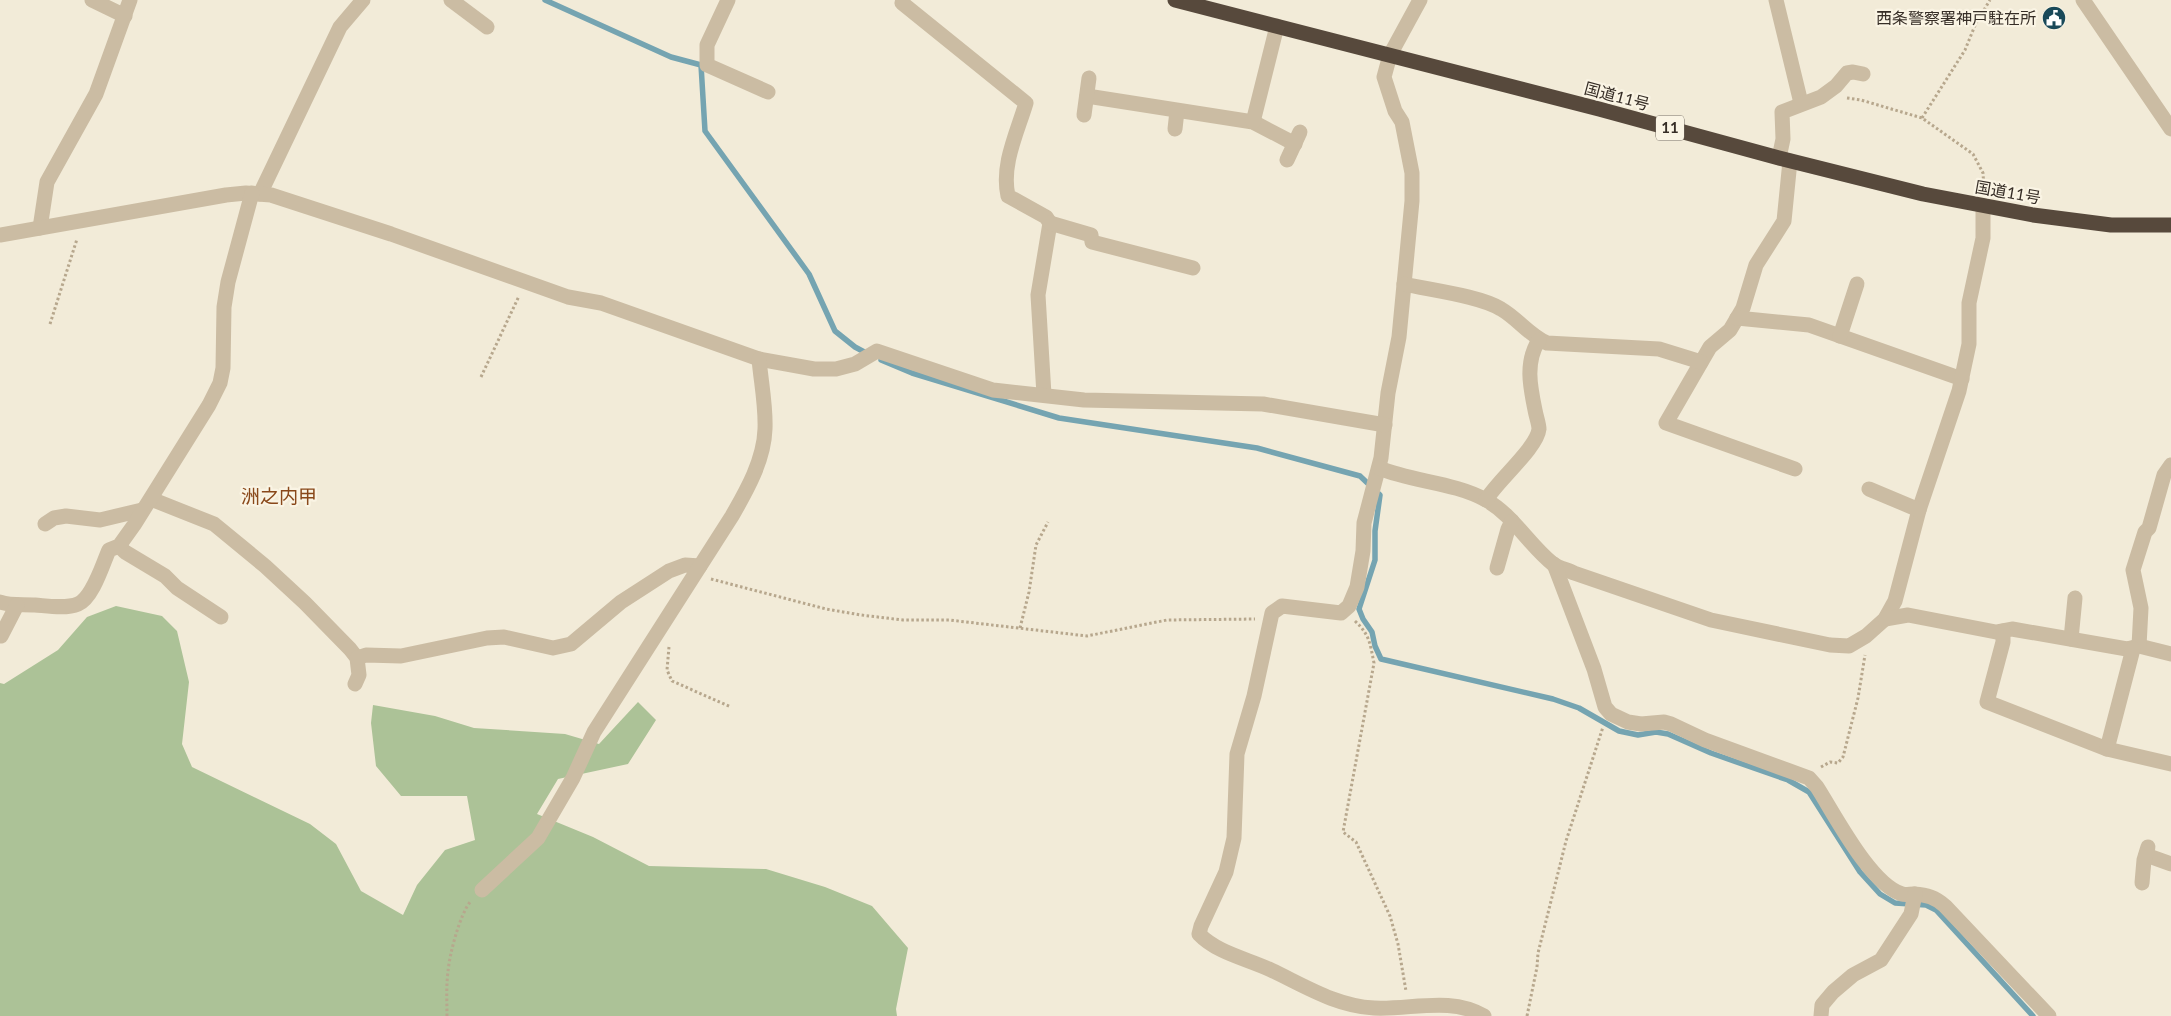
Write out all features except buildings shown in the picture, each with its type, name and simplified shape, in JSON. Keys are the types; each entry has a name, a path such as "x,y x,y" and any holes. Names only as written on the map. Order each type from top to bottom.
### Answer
{"highway":[{"name":"国道11号","path":"1175,0 1608,111 1784,160 1983,206 2111,225 2171,225"}],"street":[{"path":"92,0 125,16"},
{"path":"40,228 46,182 96,94 130,0"},
{"path":"0,602 17,605 78,604 85,599 95,582 109,550 120,546 209,405 220,383 223,368 224,307 228,282 256,194 340,27 363,0"},
{"path":"451,0 486,28"},
{"path":"728,0 707,45 707,65 768,92"},
{"path":"903,0 902,3 1026,104 1007,165 1005,182 1008,196 1046,217 1050,223 1091,235 1092,242 1193,268"},
{"path":"1420,0 1390,55 1384,77 1395,111 1402,122 1412,173 1412,201 1399,337 1388,393 1378,468 1364,523 1363,551 1357,587 1349,606 1340,613 1282,606 1272,613 1254,696 1237,754 1234,838 1226,872 1201,926 1200,934 1208,943 1271,970 1327,998 1347,1004 1375,1008 1458,1006 1473,1010 1484,1016"},
{"path":"1776,0 1801,103"},
{"path":"2083,0 2171,129"},
{"path":"1253,122 1277,26"},
{"path":"1795,469 1666,423 1710,347 1730,330 1744,308 1756,265 1784,221 1784,160 1780,116 1782,112 1801,103 1821,97 1836,86 1846,73 1862,74"},
{"path":"1084,115 1089,78"},
{"path":"1087,96 1253,122 1297,138 1287,160"},
{"path":"1175,129 1178,110"},
{"path":"0,234 226,195 271,195 391,234 568,297 601,303 759,359 814,369 836,369 855,364 877,351 993,390 1084,400 1263,404 1385,425"},
{"path":"1886,619 1895,600 1919,510 1962,379 1969,344 1969,303 1983,238 1983,206"},
{"path":"1044,395 1038,295 1050,223"},
{"path":"1404,284 1484,302 1500,308 1518,320 1539,340 1547,343 1660,349 1702,362"},
{"path":"1840,336 1857,284"},
{"path":"1737,318 1809,324 1962,379"},
{"path":"1486,500 1492,490 1533,444 1539,430 1529,381 1532,352 1539,340"},
{"path":"482,890 538,838 573,778 594,732 698,571 751,482 760,456 765,430 759,359"},
{"path":"2107,749 2136,648 2142,608 2133,570 2145,532 2149,528 2164,476 2171,465"},
{"path":"1378,468 1398,476 1456,489 1486,500 1512,521 1554,564 1594,669 1605,707 1611,714 1628,722 1641,724 1664,722 1671,724 1704,740 1809,778 1817,787 1856,849 1879,880 1902,894 1926,894 1937,899 2049,1016"},
{"path":"1869,489 1919,510"},
{"path":"45,524 54,518 66,516 100,520 146,505 214,524 305,603 350,649 357,658 359,675 355,684"},
{"path":"1497,568 1512,521"},
{"path":"120,546 126,552 165,576 177,588 222,617"},
{"path":"1554,564 1710,620 1830,645 1849,646 1886,619 1908,614 1996,632 2012,629 2171,654"},
{"path":"357,658 366,655 401,656 487,638 504,637 553,648 571,644 621,602 669,571 684,565 698,571"},
{"path":"2071,639 2076,598"},
{"path":"1,636 17,605"},
{"path":"2003,631 2003,642 1987,702 2107,749 2171,764"},
{"path":"2142,883 2147,851 2171,864"},
{"path":"1821,1016 1822,1006 1833,992 1853,975 1881,960 1911,914 1915,894"}],"path":[{"path":"1922,118 1965,50 1976,24 1990,0"},
{"path":"1821,97 1861,100 1922,118 1973,154 1981,167 1985,180 1983,206"},
{"path":"50,324 78,236 75,222"},
{"path":"481,377 526,282"},
{"path":"1020,628 1029,592 1036,544 1048,522"},
{"path":"698,571 818,607 861,615 903,620 949,620 1087,636 1185,618 1271,619"},
{"path":"1344,610 1365,630 1374,663 1344,832 1356,842 1390,916 1398,944 1407,993 1414,1006"},
{"path":"1809,778 1821,767 1830,762 1838,763 1843,758 1858,698 1865,655 1858,641"},
{"path":"670,643 667,670 672,681 730,707"},
{"path":"1527,1016 1538,953 1566,841 1601,730 1611,714"},
{"path":"446,1016 448,971 458,931 468,905 482,890"}],"green space":[{"path":"116,606 162,616 177,631 189,682 182,744 192,767 310,824 336,844 361,891 403,915 417,885 445,850 475,840 467,796 401,796 376,766 371,723 373,705 435,716 474,728 565,734 599,744 638,702 656,720 628,764 558,779 537,814 593,837 649,866 766,869 825,887 872,906 908,948 896,1009 897,1016 0,1016 0,683 4,684 58,650 87,617"}],"waterway":[{"path":"545,0 671,57 701,65 705,131 809,274 835,331 855,347 868,354"},
{"path":"881,360 912,373 1059,418 1257,448 1360,476 1380,495 1375,531 1375,560 1359,609 1372,632 1375,646 1381,659 1553,699 1579,708 1619,731 1638,735 1656,732 1668,734 1711,753 1788,780 1809,792 1860,872 1880,894 1895,903 1926,905 1936,910 2033,1016"}],"place":[{"name":"西条警察署神戸駐在所","path":"2054,18"}],"district":[{"name":"洲之内甲","path":"279,496"}]}
